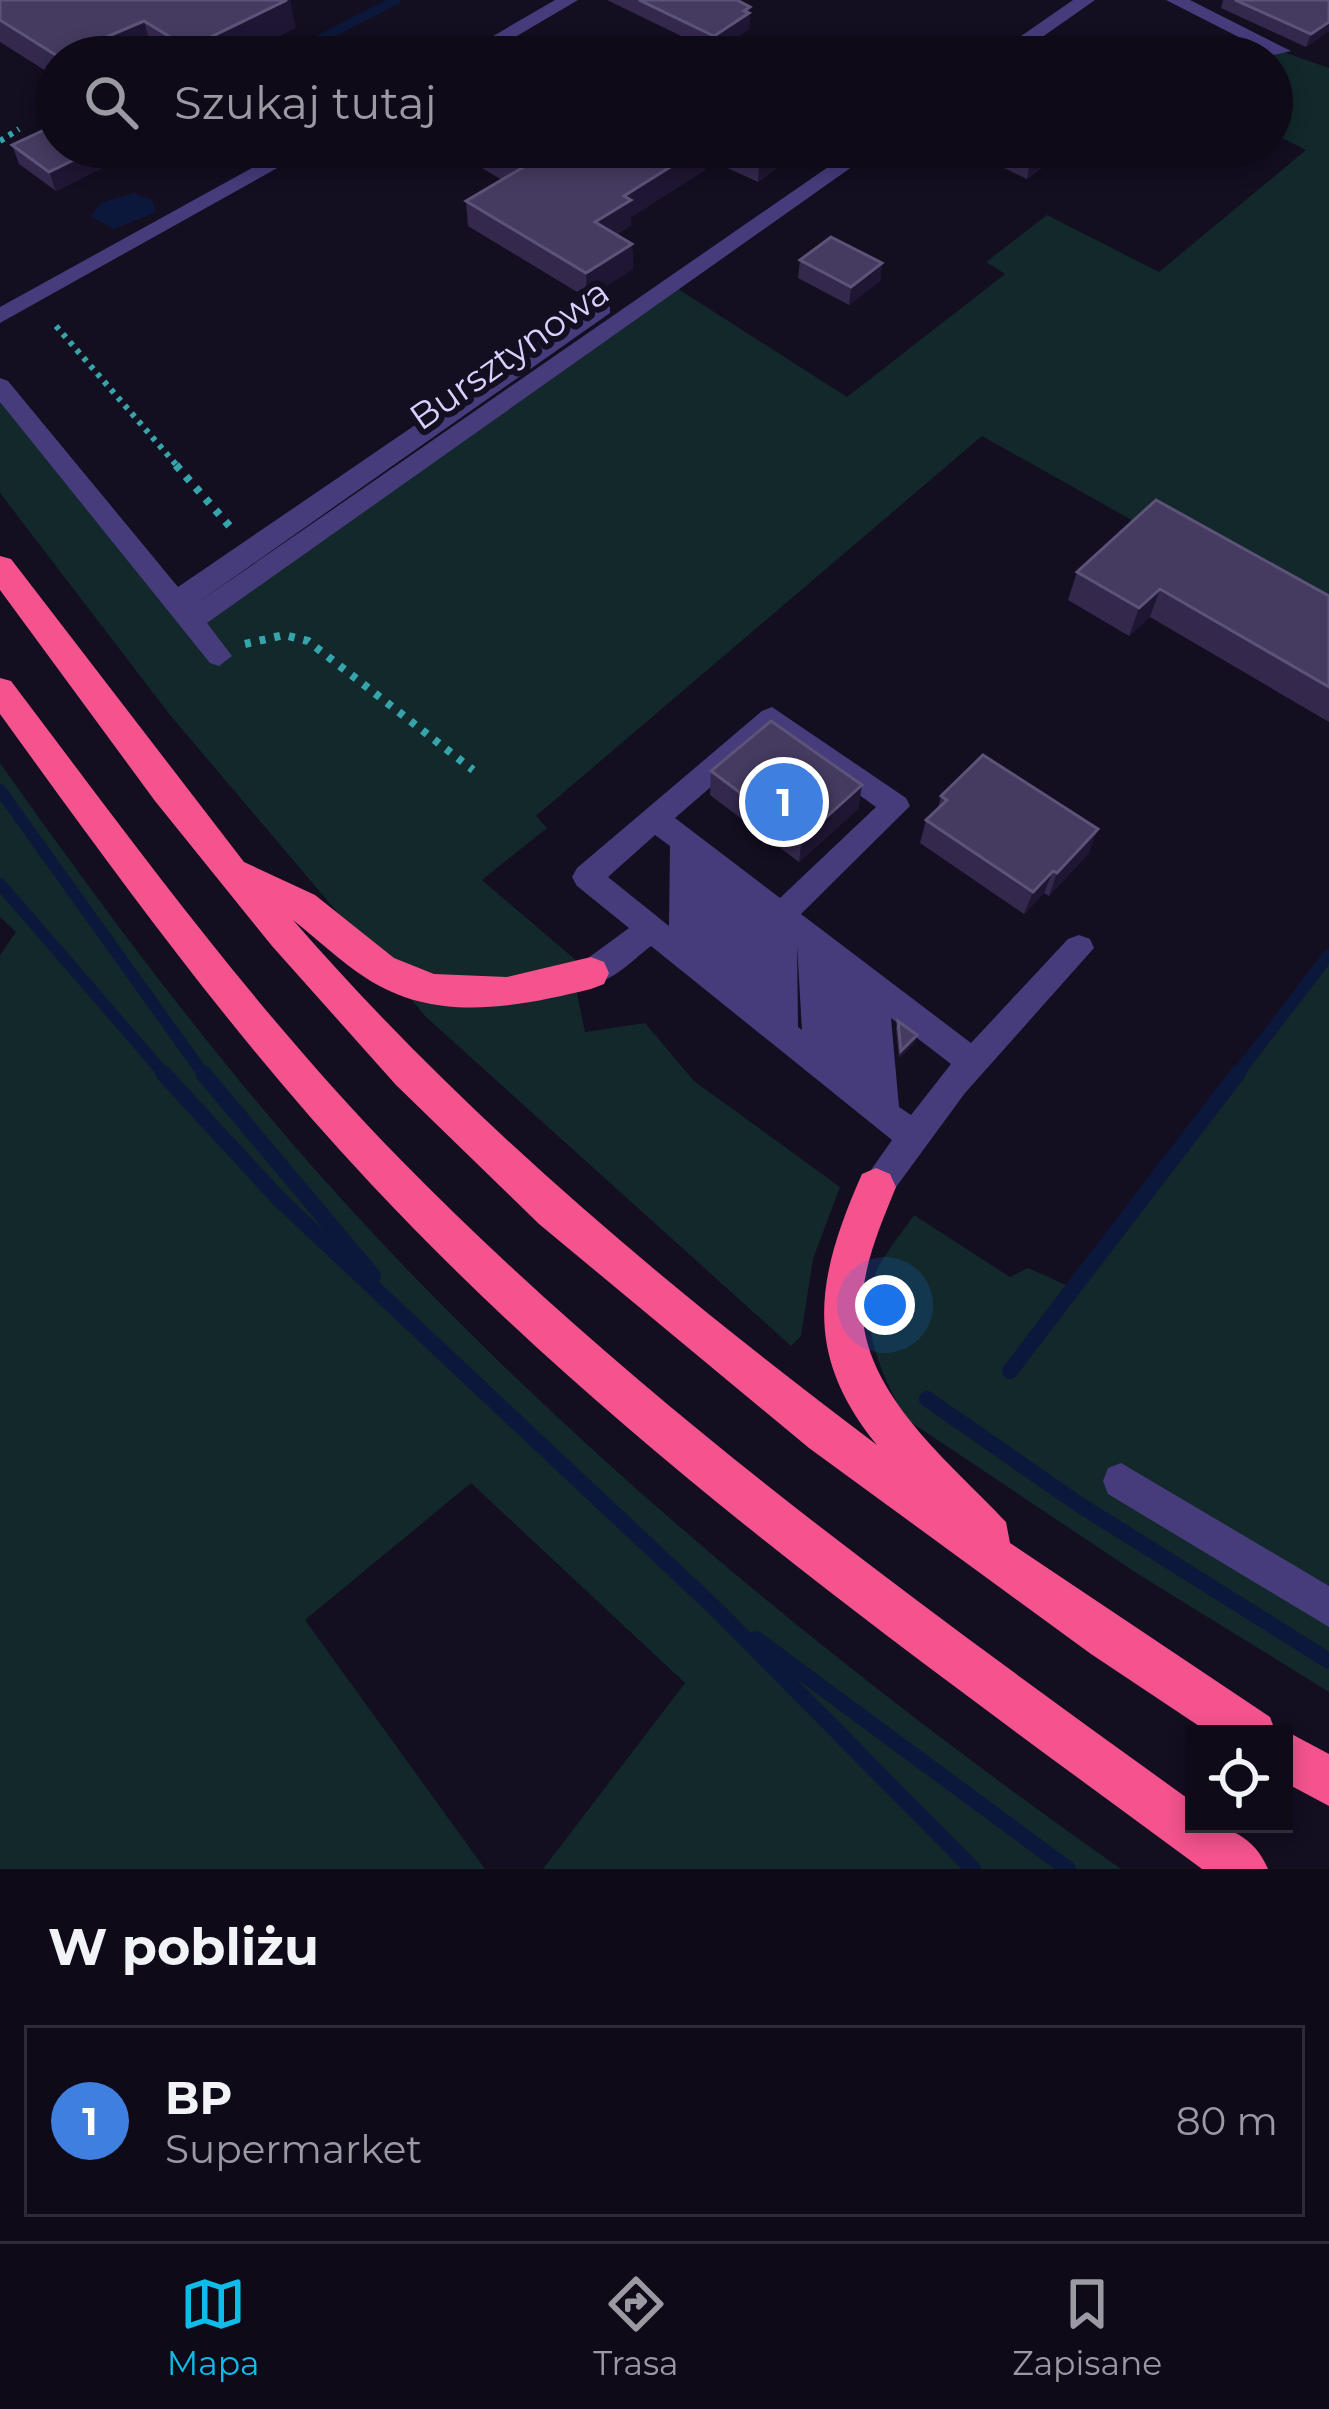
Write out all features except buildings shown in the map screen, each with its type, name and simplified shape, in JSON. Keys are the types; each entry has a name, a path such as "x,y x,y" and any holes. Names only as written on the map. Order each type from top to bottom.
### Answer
{"highway":[{"path":"0,567 84,686 225,868 334,994 476,1141 881,1479 1240,1725"},
{"path":"0,690 191,948 385,1171 603,1380 867,1594 1236,1866"},
{"path":"225,868 302,906 381,969 432,990 507,993 591,974"},
{"path":"876,1187 842,1268 838,1300 842,1343 853,1375 1032,1585"},
{"path":"1293,1760 1329,1782"}],"street":[{"path":"505,36 569,0"},
{"path":"1032,36 1086,0"},
{"path":"1191,3 1253,36"},
{"path":"0,316 267,168"},
{"name":"Bursztynowa","path":"182,611 839,168"},
{"path":"182,611 250,550 666,264"},
{"path":"0,386 219,656"},
{"path":"746,888 896,806 772,718 587,877 912,1136"},
{"path":"655,819 973,1063"},
{"path":"684,841 684,955"},
{"path":"746,888 749,1006"},
{"path":"746,888 749,1006"},
{"path":"591,974 651,928"},
{"path":"812,939 819,1061"},
{"path":"876,1187 973,1063 1078,948"},
{"path":"844,964 851,1087"},
{"path":"873,986 884,1114"},
{"path":"1121,1480 1329,1608"}],"path":[{"path":"0,141 20,129"},
{"path":"56,326 250,550"},
{"path":"219,656 268,637 308,640 473,770"}],"green space":[{"path":"1293,55 1329,68 1329,631 982,436 536,816 547,828 482,880 591,973 574,980 585,1032 645,1023 694,1081 840,1187 813,1259 801,1336 791,1346 426,1017 170,715 0,493 0,386 190,620 672,285 847,397 1005,274 986,262 1047,215 1159,272 1284,168 1293,168 1293,161 1306,150 1293,144"},
{"path":"0,763 231,1070 331,1187 468,1331 645,1496 830,1652 1121,1869 543,1869 685,1683 471,1483 305,1620 485,1869 0,1869 0,955 16,932 0,917"},
{"path":"1329,955 1329,1692 1141,1576 906,1419 874,1348 868,1309 876,1272 914,1215 1010,1277 1028,1268 1073,1288"}],"water":[{"path":"134,193 152,200 156,212 114,229 91,216 101,203"}],"waterway":[{"path":"326,36 396,0"},
{"path":"0,790 205,1076"},
{"path":"0,884 166,1076"},
{"path":"1236,1076 1329,955"},
{"path":"163,1073 279,1199 718,1611 973,1869"},
{"path":"203,1073 373,1276"},
{"path":"1010,1371 1238,1073"},
{"path":"927,1399 1080,1505 1329,1661"},
{"path":"756,1639 1068,1869"}],"place":[{"name":"BP","path":"784,802"}]}
